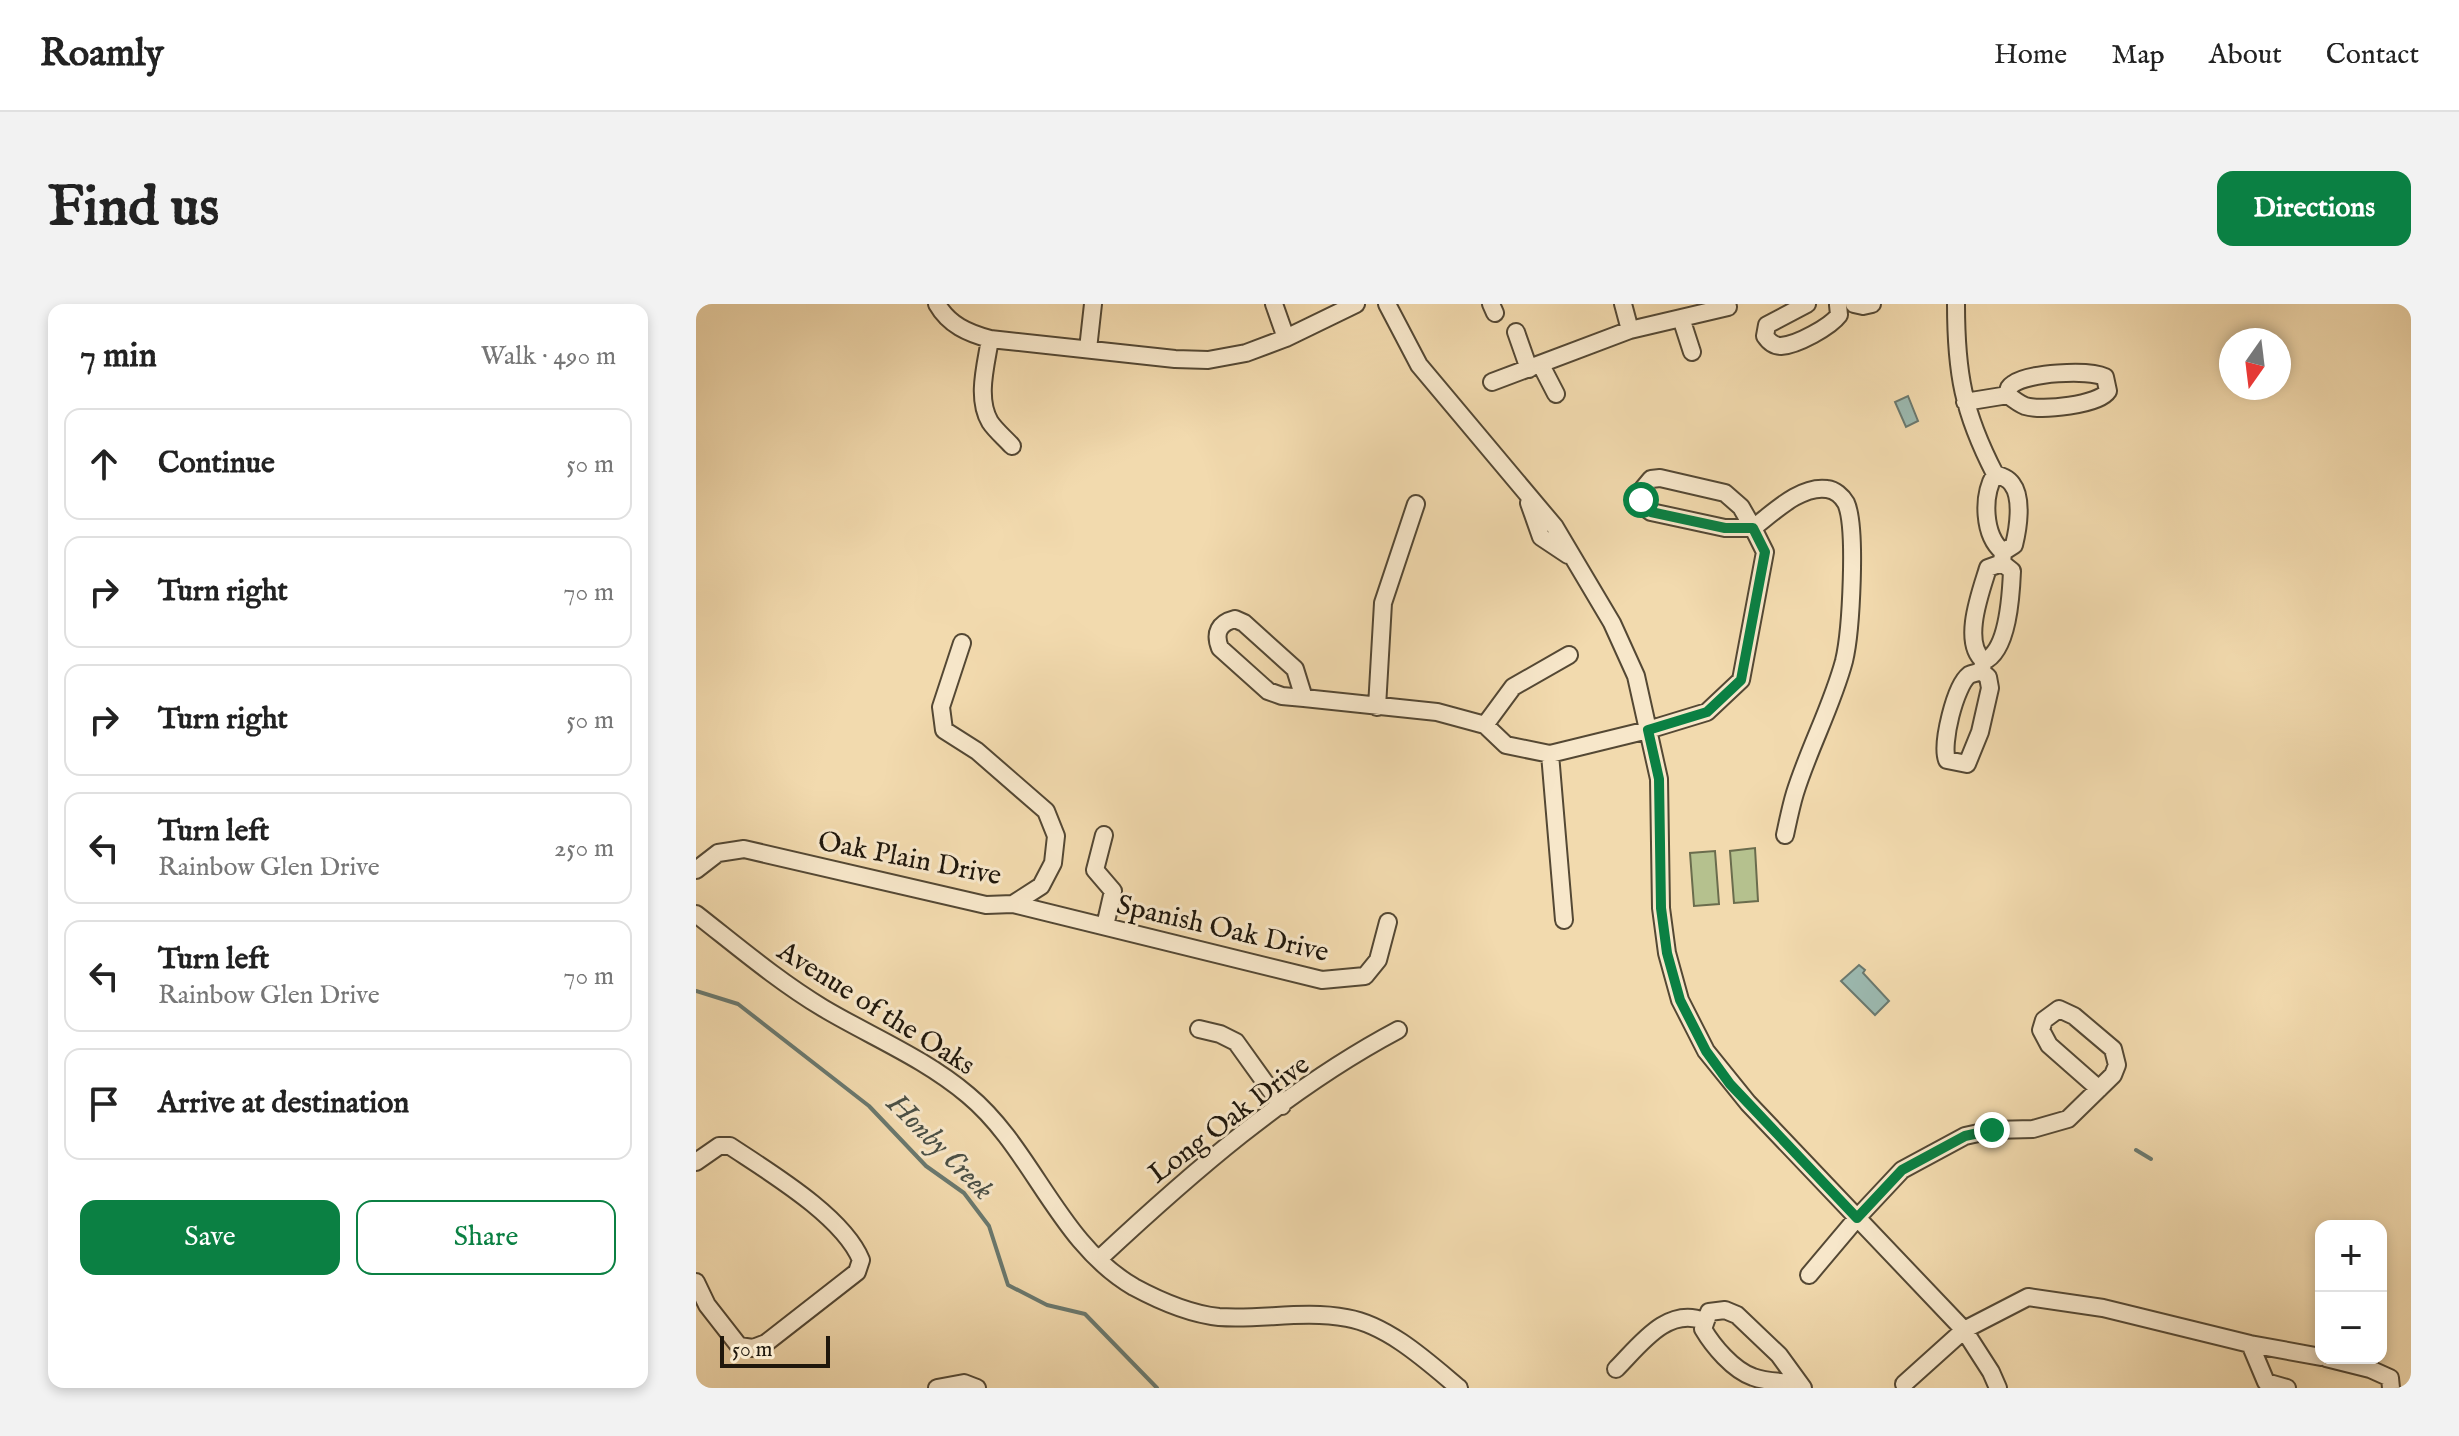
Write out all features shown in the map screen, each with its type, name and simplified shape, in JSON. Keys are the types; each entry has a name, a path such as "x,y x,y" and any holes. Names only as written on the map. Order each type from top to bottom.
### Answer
{"street":[{"path":"937,304 964,332 990,339 1208,360 1246,353 1286,338 1356,304"},
{"path":"1088,349 1093,304"},
{"path":"1274,304 1286,338"},
{"path":"1387,304 1419,365 1526,494 1541,537 1576,561 1612,623 1636,676 1659,779 1661,908 1667,953 1680,1000 1706,1051 1730,1084 1964,1330 1998,1388"},
{"path":"1623,304 1630,330"},
{"path":"1807,304 1767,325 1765,336 1770,343 1781,346 1826,329 1839,315 1839,304"},
{"path":"1854,304 1872,304"},
{"path":"1956,304 1956,342 1965,402 1976,438 1995,474 2010,480 2016,489 2017,533 2014,545 2002,557 1988,568 1973,629 1974,648 1977,656 1983,666 1988,677 1990,688 1967,764 1947,760 1945,741 1959,691 1968,676 1983,666 2000,645 2006,625 2012,571 2002,557 1994,544 1989,526 1987,498 1995,474"},
{"path":"1492,382 1630,330 1687,313 1728,307"},
{"path":"1687,313 1692,352"},
{"path":"1516,332 1535,367 1556,394"},
{"path":"990,339 983,390 985,408 991,422 1012,446"},
{"path":"1965,402 2008,395 2024,406 2039,407 2090,403 2104,397 2108,391 2105,377 2097,373 2064,374 2014,382 2008,395"},
{"path":"1304,698 1295,669 1244,623 1235,619 1225,622 1217,638 1220,648 1268,691 1282,696 1437,712 1485,725 1506,745 1550,754 1707,712 1741,680 1765,552 1753,528 1741,507 1725,493 1660,478 1644,484 1641,491 1644,507 1651,512 1725,528 1753,528 1789,501 1812,490 1827,489 1841,495 1847,504 1851,523 1851,622 1844,661 1794,794 1785,835"},
{"path":"1377,707 1383,603 1416,504"},
{"name":"Oak Plain Drive","path":"696,870 718,853 744,849 986,905 1013,904 1041,886 1053,863 1056,836 1046,811 977,751 944,730 941,707 962,643"},
{"path":"1485,725 1513,687 1569,655"},
{"path":"1550,754 1564,920"},
{"path":"1104,835 1095,870 1113,891 1105,926"},
{"name":"Spanish Oak Drive","path":"1013,904 1322,980 1365,976 1378,960 1388,922"},
{"name":"Avenue of the Oaks","path":"696,914 822,1007 932,1067 971,1097 998,1126 1070,1227 1099,1259 1130,1285 1164,1303 1219,1317 1311,1314 1350,1318 1391,1336 1459,1388"},
{"path":"1809,1275 1902,1170 1965,1136 1992,1130 2033,1129 2068,1119 2099,1089 2113,1075 2117,1065 2113,1049 2074,1016 2059,1009 2044,1020 2041,1030 2049,1045 2099,1089"},
{"path":"1199,1029 1236,1042 1282,1106"},
{"name":"Long Oak Drive","path":"1099,1259 1184,1179 1363,1049 1398,1030"},
{"path":"696,1162 719,1146 730,1146 802,1193 856,1246 861,1260 857,1272 766,1343 753,1348 739,1346 707,1305 696,1282"},
{"path":"1904,1384 1964,1330 2028,1297 2103,1308 2250,1344 2315,1355"},
{"path":"1717,1309 1737,1315 1779,1355 1800,1385 1752,1377 1710,1341 1703,1329 1709,1312 1717,1309"},
{"path":"1616,1369 1671,1319 1691,1315 1704,1321"},
{"path":"2250,1344 2266,1382 2287,1388"},
{"path":"2351,1364 2390,1378 2391,1388"},
{"path":"937,1388 964,1383 977,1388"}],"green space":[{"path":"1755,848 1758,901 1734,903 1730,851"},
{"path":"1715,851 1719,904 1694,906 1690,853"}],"water":[{"path":"1908,396 1918,421 1906,427 1895,402"},
{"path":"1859,965 1889,1001 1875,1015 1841,981"}],"waterway":[{"name":"Honby Creek","path":"696,991 738,1004 869,1106 926,1166 964,1193 989,1226 1008,1285 1047,1305 1085,1314 1157,1388"},
{"name":"Honby Creek","path":"2136,1150 2151,1159"}],"route":[{"path":"1641,500 1651,512 1725,528 1753,528 1765,552 1741,680 1707,712 1648,730 1659,779 1661,908 1667,953 1680,1000 1706,1051 1730,1084 1857,1218 1902,1170 1965,1136 1992,1130"}]}
